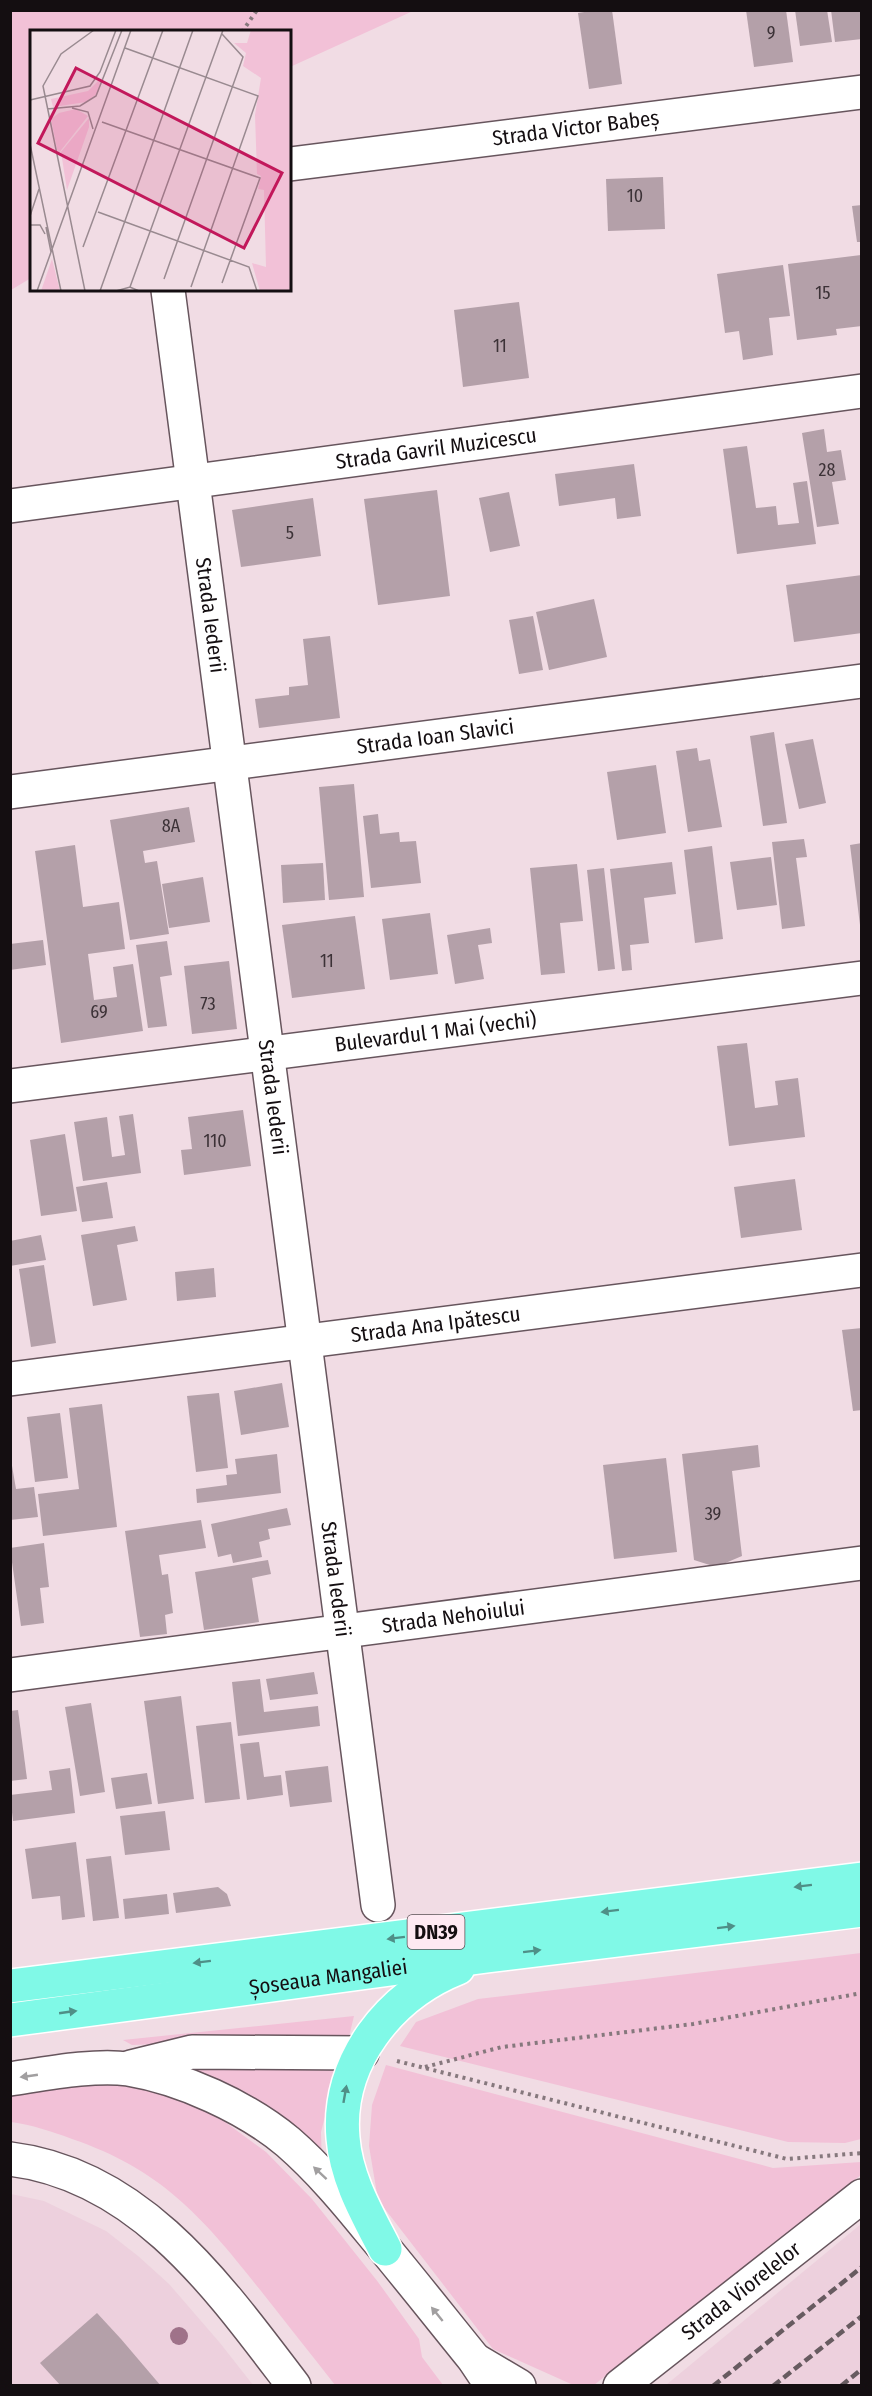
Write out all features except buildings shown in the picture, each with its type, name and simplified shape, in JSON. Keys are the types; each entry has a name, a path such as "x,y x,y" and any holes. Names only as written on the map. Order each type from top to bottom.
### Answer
{"main road":[{"name":"Șoseaua Mangaliei","path":"10,1986 861,1879"},
{"name":"Șoseaua Mangaliei","path":"10,2020 486,1956 861,1910"},
{"path":"385,2249 351,2175 343,2139 342,2110 348,2078 380,2025 409,1995 429,1982 486,1956"}],"street":[{"name":"Strada Victor Babeș","path":"291,164 861,92"},
{"name":"Strada Iederii","path":"168,291 378,1905"},
{"name":"Strada Gavril Muzicescu","path":"10,506 861,390"},
{"name":"Strada Ioan Slavici","path":"10,792 861,681"},
{"name":"Bulevardul 1 Mai (vechi)","path":"10,1086 861,978"},
{"name":"Strada Ana Ipătescu","path":"10,1380 861,1270"},
{"name":"Strada Nehoiului","path":"10,1675 861,1563"},
{"path":"10,2079 72,2070 126,2069 192,2052 362,2053"},
{"path":"126,2069 194,2087 244,2113 286,2141 328,2180 483,2372 519,2385"},
{"path":"10,2159 57,2170 96,2185 126,2202 158,2227 190,2257 294,2385"},
{"name":"Strada Viorelelor","path":"620,2384 861,2196"}],"path":[{"path":"243,30 257,10"},
{"path":"423,2067 502,2047 693,2024 861,1994"},
{"path":"362,2053 787,2159 861,2153"}],"shaded area":[{"path":"11,10 413,10 291,67 291,30 30,30 30,279 11,290"},
{"path":"861,1953 861,2139 845,2143 788,2142 400,2046 416,2022 478,1999"},
{"path":"354,2016 349,2037 132,2045 123,2040"},
{"path":"193,2065 338,2066 321,2132 322,2168 187,2070"},
{"path":"386,2065 773,2168 861,2162 861,2175 594,2385 571,2384 493,2349 378,2200 369,2146 372,2105"},
{"path":"124,2080 191,2102 221,2119 266,2152 312,2199 378,2282 419,2339 422,2357 443,2385 335,2385 220,2241 200,2219 157,2182 104,2151 49,2131 11,2122 11,2086"},
{"path":"11,2194 44,2201 106,2231 138,2256 169,2284 253,2385 11,2386"},
{"path":"861,2224 861,2385 666,2385"}],"railway":[{"path":"713,2386 862,2267"},
{"path":"773,2386 862,2316"},
{"path":"841,2386 862,2369"}]}
